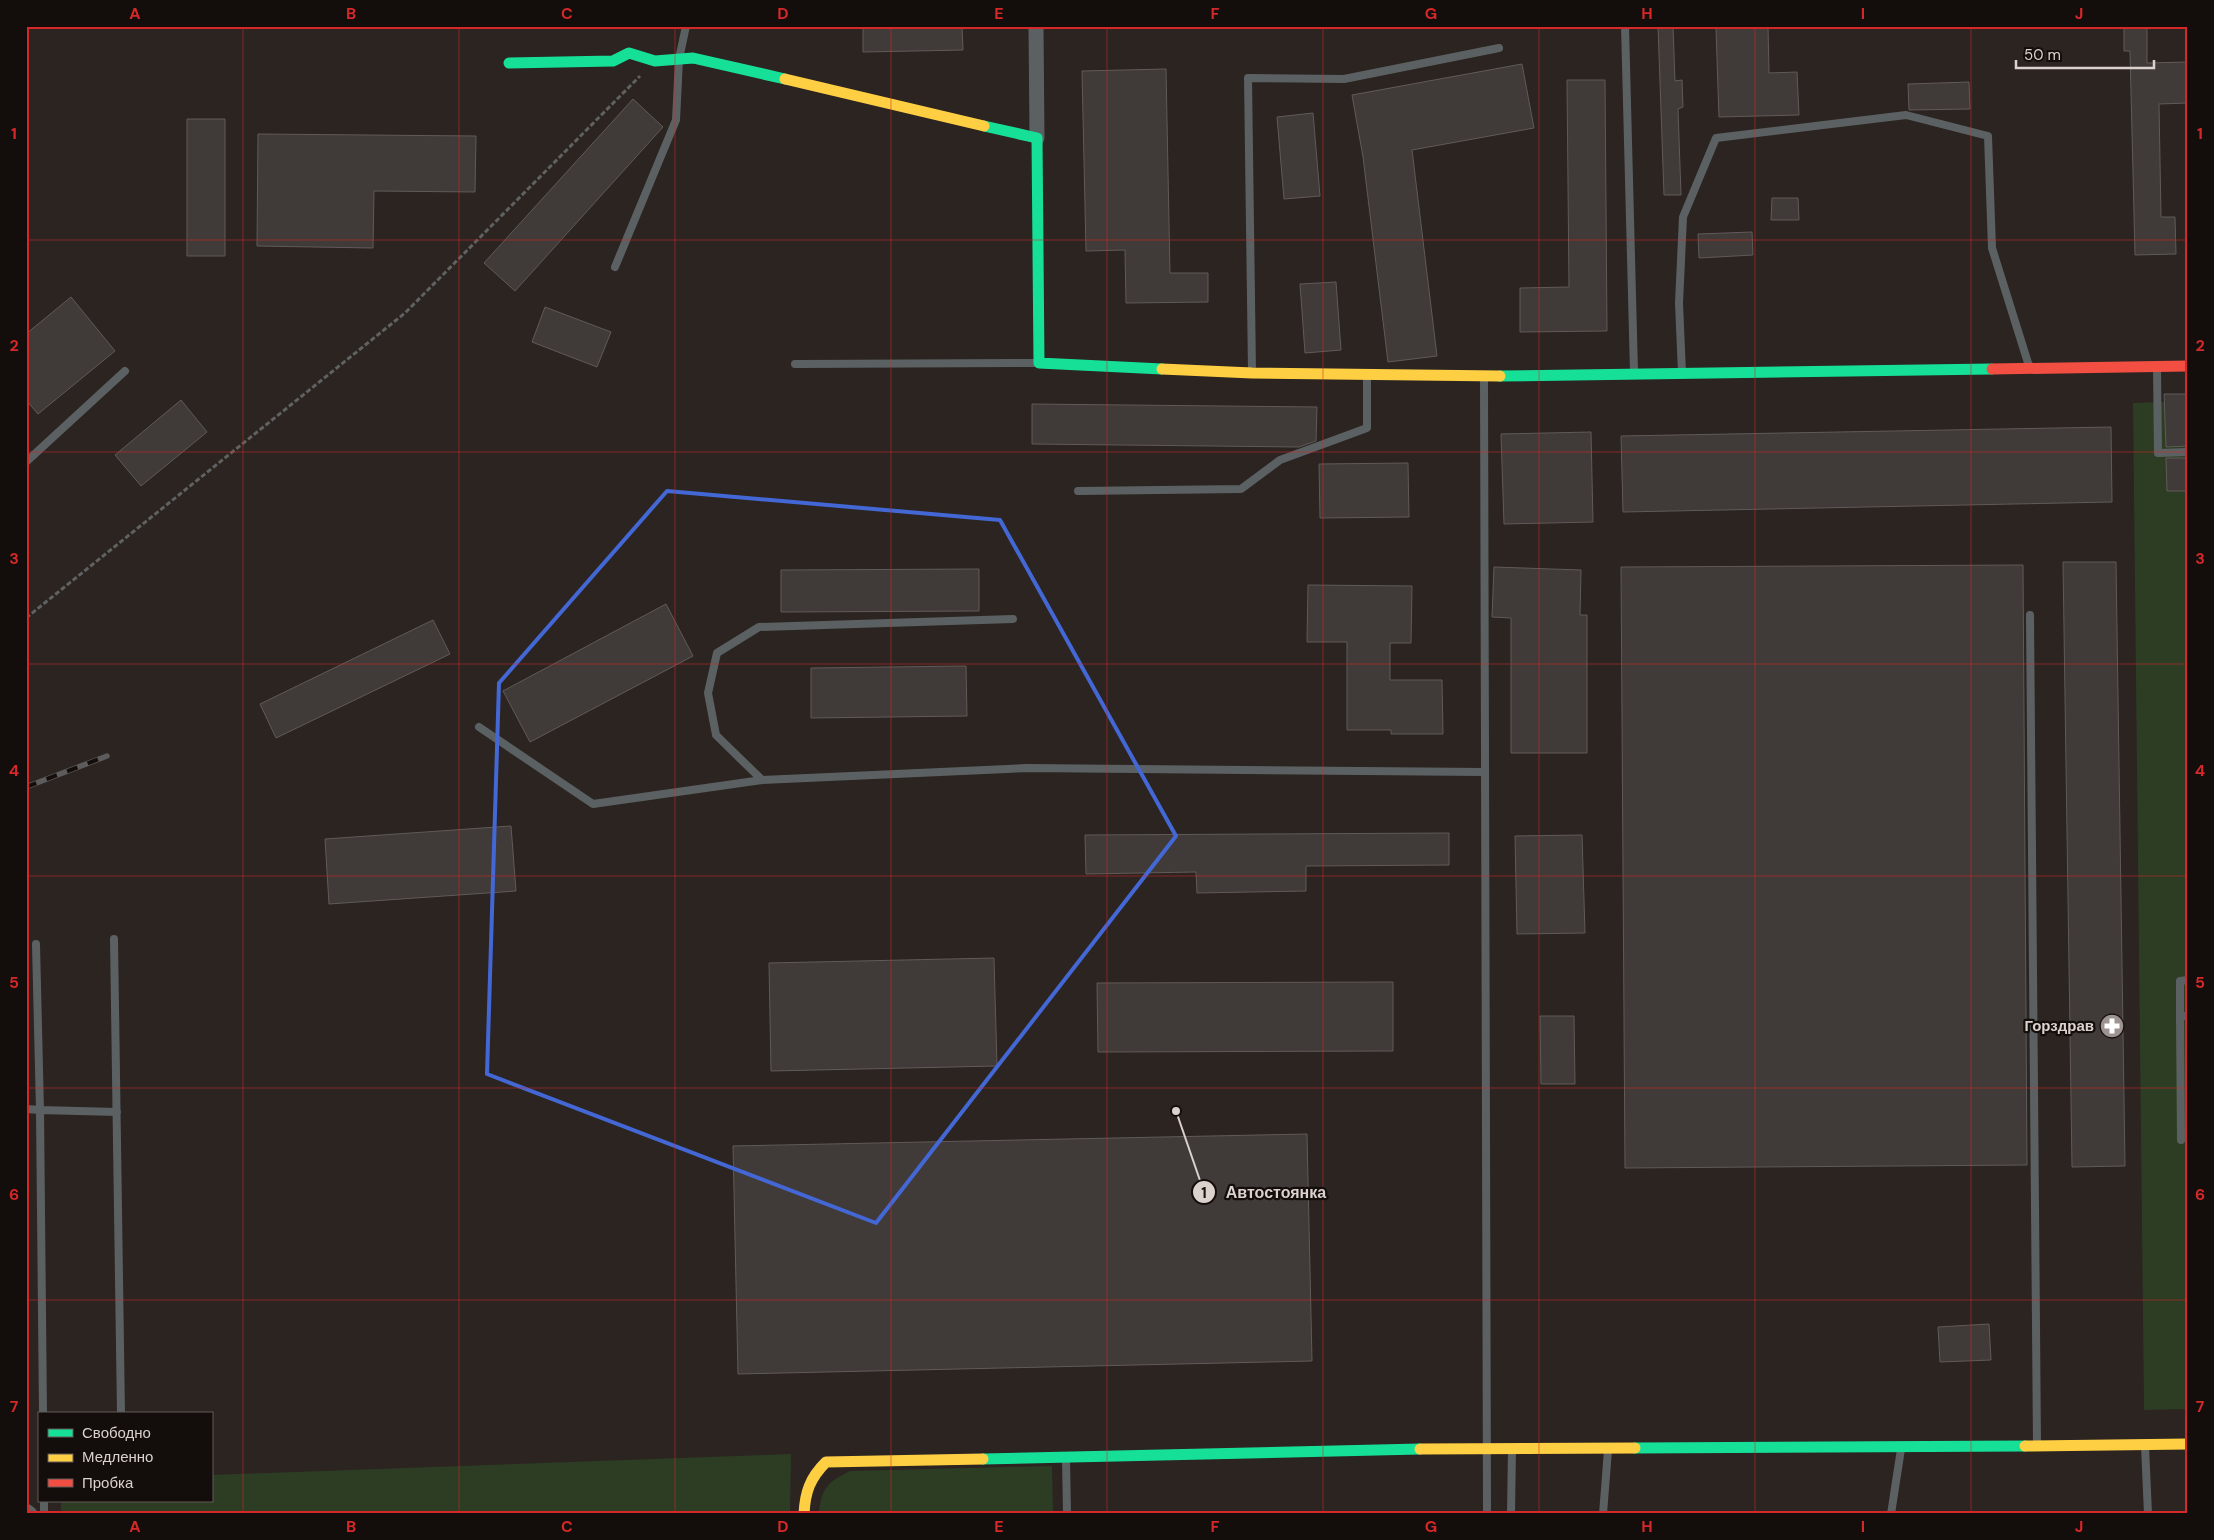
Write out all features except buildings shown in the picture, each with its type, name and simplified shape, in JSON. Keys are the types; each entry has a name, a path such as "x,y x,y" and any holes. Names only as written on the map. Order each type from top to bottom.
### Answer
{"street":[{"path":"1036,26 1039,363 1252,372 1484,376 2188,366"},
{"path":"509,63 613,61 629,53 655,61 693,58 1037,138"},
{"path":"804,1514 804,1494 811,1475 826,1462 1487,1448 2188,1444"},
{"path":"26,1511 30,1514"}],"lane":[{"path":"615,267 676,120 679,59 686,26"},
{"path":"1625,26 1634,375"},
{"path":"1252,372 1248,78 1344,79 1499,48"},
{"path":"1682,373 1679,303 1683,217 1716,138 1906,115 1988,136 1992,248 2030,368"},
{"path":"795,364 1039,363"},
{"path":"2157,366 2158,453 2188,452"},
{"path":"26,462 125,371"},
{"path":"1078,491 1240,489 1280,460 1367,428 1367,375"},
{"path":"1484,376 1487,1514"},
{"path":"2030,615 2037,1444"},
{"path":"762,780 716,735 708,692 717,653 734,642 758,627 1013,619"},
{"path":"478,727 593,804 762,780 1028,768 1484,772"},
{"path":"114,939 121,1412"},
{"path":"36,944 40,1110 43,1412"},
{"path":"2182,1140 2184,1016 2180,980 2188,980"},
{"path":"26,1109 117,1112"},
{"path":"2145,1444 2148,1514"},
{"path":"1891,1514 1902,1447"},
{"path":"1511,1514 1512,1448"},
{"path":"1603,1514 1608,1448"},
{"path":"1066,1456 1067,1514"}],"path":[{"path":"26,618 405,313 655,61"}],"highlighted area":[{"path":"667,491 1000,520 1176,836 876,1223 487,1074 499,683"}],"green space":[{"path":"2188,401 2188,1409 2144,1410 2133,403"},
{"path":"791,1454 790,1514 67,1514 61,1510 61,1502 212,1502 212,1475"},
{"path":"1052,1466 1053,1514 819,1514 822,1498 827,1487 850,1471"}],"railway":[{"path":"26,787 107,756"}],"traffic: fast":[{"path":"509,63 613,61 629,53 655,61 693,58 785,79"},
{"path":"984,126 1037,138 1039,363 1162,369"},
{"path":"1500,376 1992,369"},
{"path":"1635,1448 2025,1446"},
{"path":"983,1459 1420,1449"}],"traffic: slow":[{"path":"785,79 984,126"},
{"path":"1162,369 1252,373 1500,376"},
{"path":"2025,1446 2188,1444"},
{"path":"1420,1449 1635,1448"},
{"path":"804,1514 809,1486 826,1462 983,1459"}],"traffic: jam":[{"path":"1992,369 2188,366"}],"place":[{"name":"Горздрав","path":"2112,1026"},
{"name":"Автостоянка","path":"1176,1111"}]}
